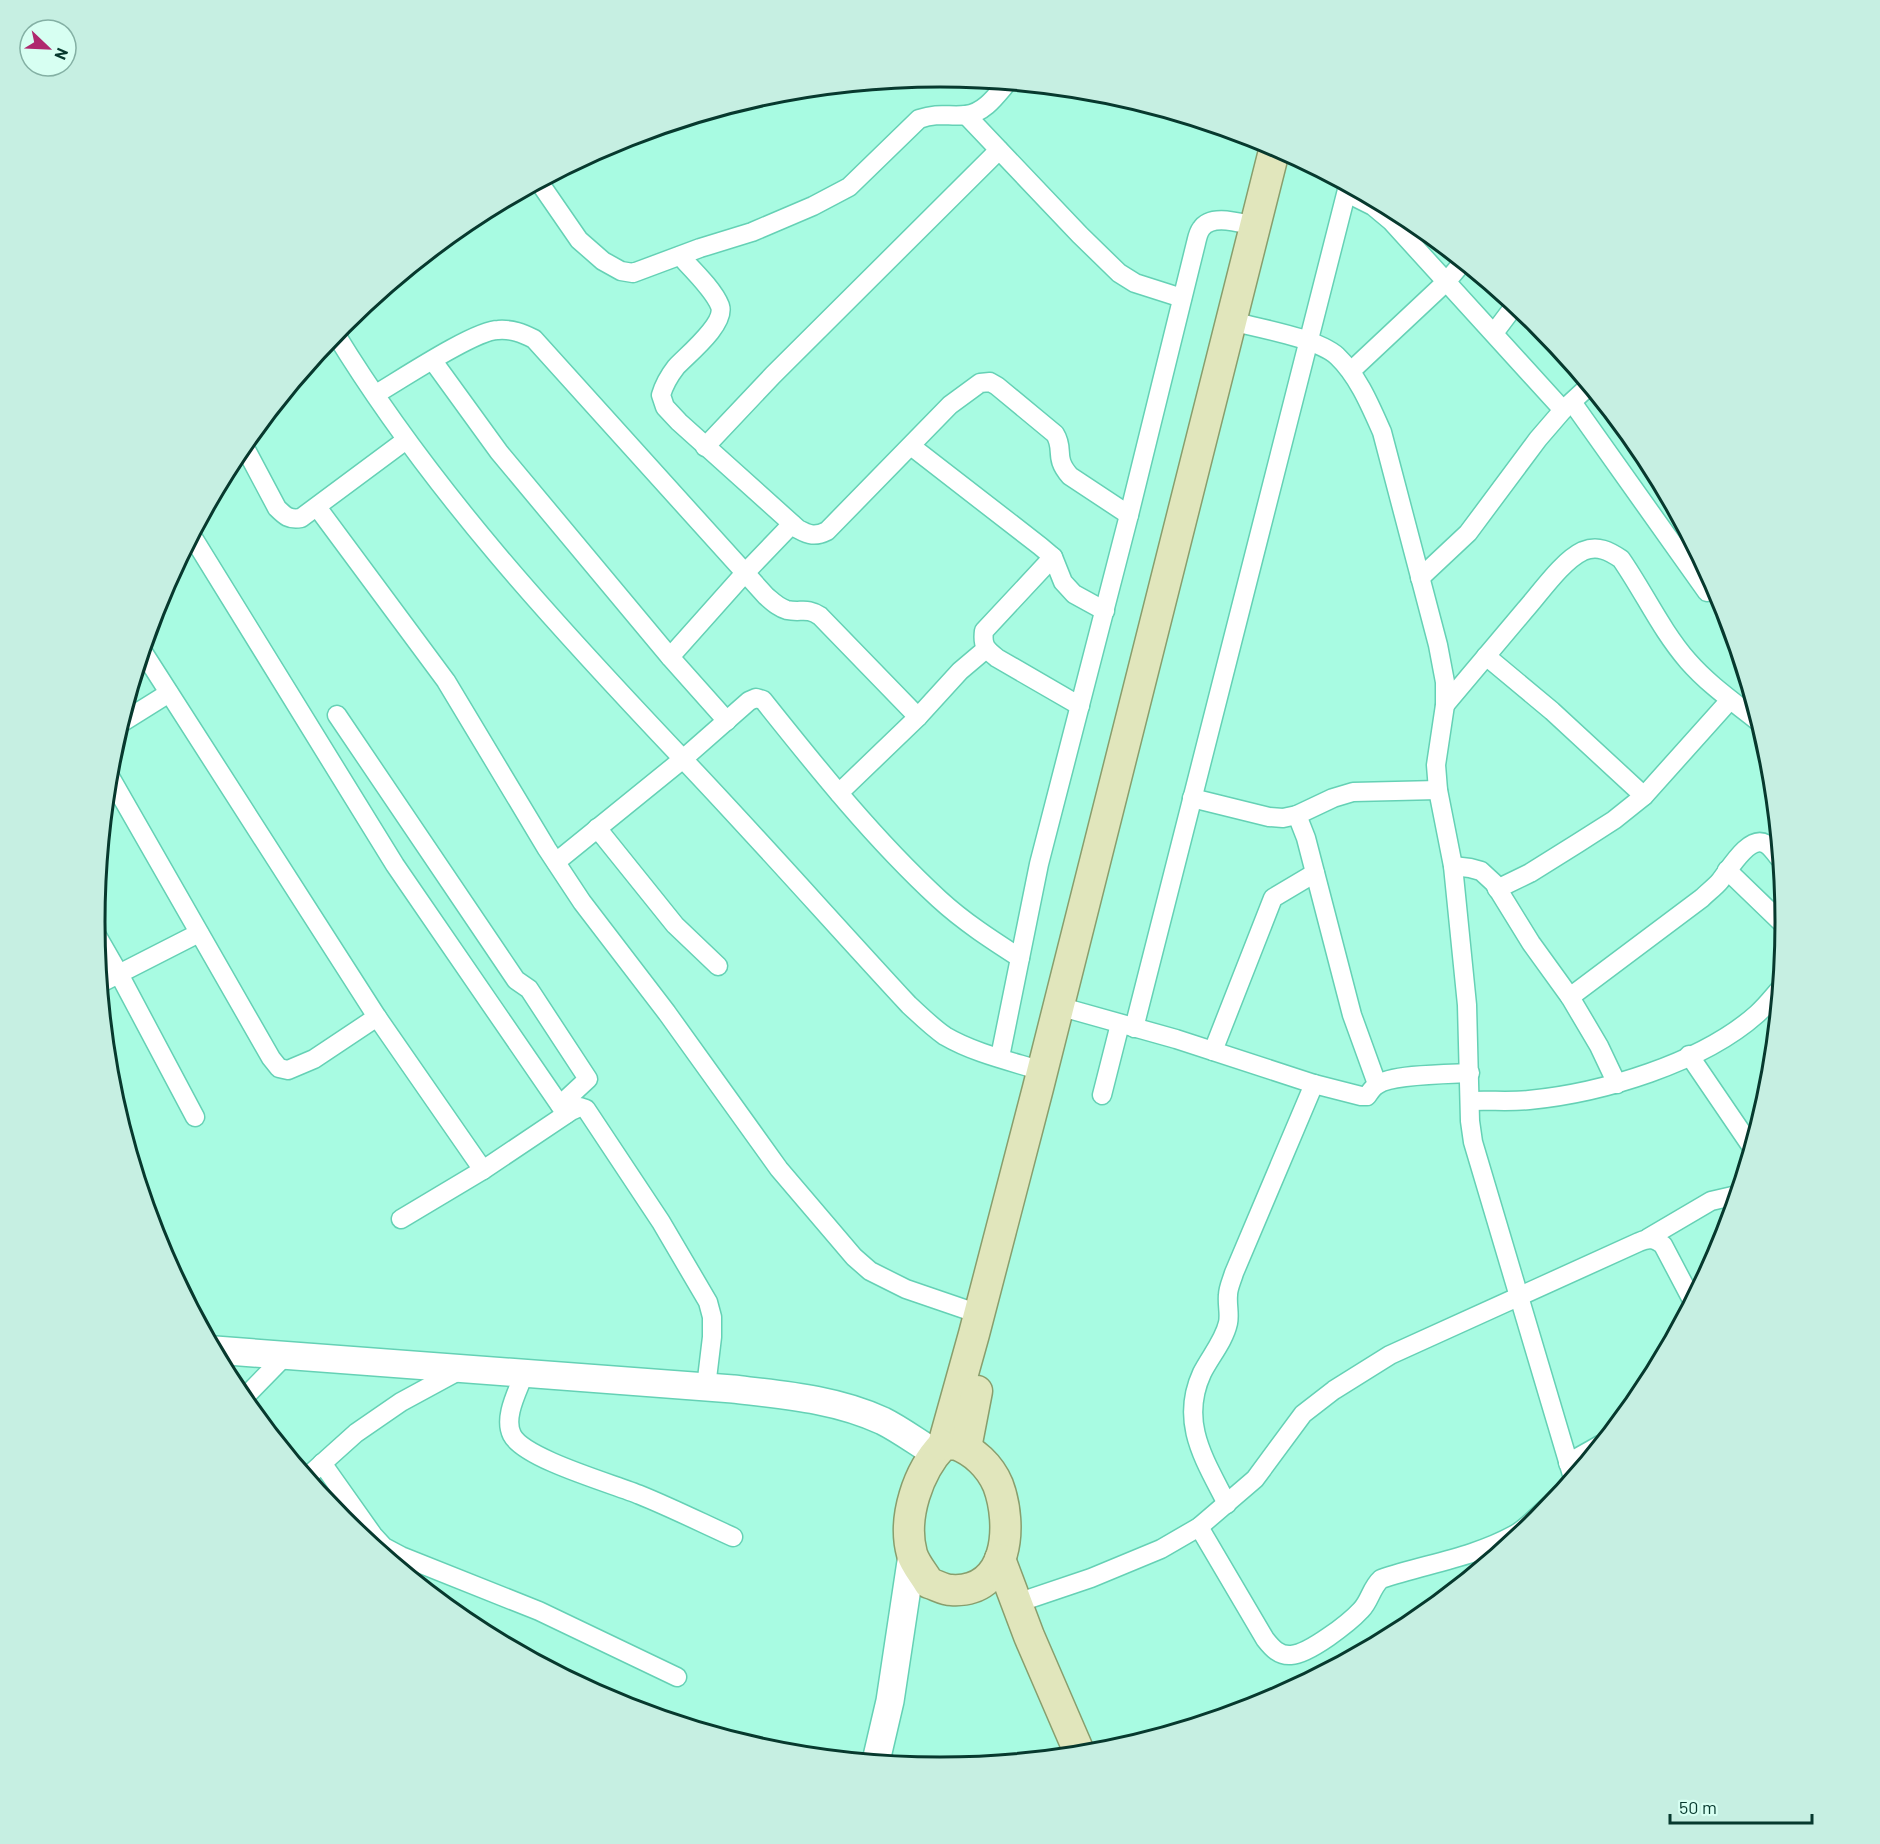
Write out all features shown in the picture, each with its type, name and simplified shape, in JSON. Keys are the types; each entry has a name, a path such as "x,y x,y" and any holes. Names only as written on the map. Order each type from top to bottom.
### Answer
{"main road":[{"path":"1238,322 1255,226 1273,157"},
{"path":"948,1449 980,1458 997,1483 1004,1511 1006,1536 1000,1559 991,1577 980,1585 965,1589 949,1590 929,1583 912,1555 910,1523 918,1482 948,1449 971,1412 1066,1008 1238,322 1289,164"},
{"path":"948,1449 1042,1071 1066,1008"},
{"path":"1000,1559 1076,1745"}],"street":[{"path":"543,188 579,240 603,261 621,271 633,273 752,232 813,206 849,187 919,119 935,114 966,115 977,112 991,102 1001,90"},
{"path":"966,115 1119,273 1136,283 1182,298"},
{"path":"705,447 773,375 999,150"},
{"path":"1102,1095 1127,1026 1192,798 1346,193"},
{"path":"1385,216 1494,333 1568,406 1706,590"},
{"path":"1000,1057 1039,864 1201,228 1211,221 1229,221 1255,226"},
{"path":"680,256 713,294 721,308 720,318 711,330 665,382 661,396 665,406 705,447 792,524 808,535 817,536 827,531 950,405 980,383 990,382 1055,434 1059,441 1059,458 1063,468 1070,476 1129,515"},
{"path":"1351,371 1458,268"},
{"path":"1494,333 1510,312"},
{"path":"1238,322 1309,342 1335,354 1351,371 1382,432 1438,645 1445,682 1445,705 1436,765 1438,790 1453,866 1467,1005 1470,1121 1473,1142 1570,1470"},
{"path":"375,394 474,338 496,330 518,331 534,339 744,574 778,606 788,610 811,610 820,616 918,717"},
{"path":"341,342 406,440 449,497 521,583 909,1005 933,1027 963,1045 1042,1071"},
{"path":"433,361 499,452 726,721"},
{"path":"1419,578 1468,533 1538,439 1584,391"},
{"path":"249,454 277,508 293,520 301,518 406,440"},
{"path":"910,446 1053,557 1064,582 1074,594 1105,611"},
{"path":"316,507 446,681 556,862 779,1169 855,1257 870,1271 885,1280 980,1314"},
{"path":"670,657 792,524"},
{"path":"196,543 395,865 563,1109"},
{"path":"1445,705 1549,581 1569,561 1583,551 1594,548 1609,550 1621,559 1670,638 1687,660 1709,684 1749,714"},
{"path":"1053,557 984,631 982,642 986,649 1080,706"},
{"path":"839,794 918,717 960,671 986,649"},
{"path":"1486,656 1552,711 1644,796"},
{"path":"147,660 377,1017 483,1170"},
{"path":"130,717 169,693"},
{"path":"556,862 683,759 749,701 756,698 763,700 870,829 939,899 985,936 1020,958"},
{"path":"1497,889 1530,873 1578,843 1614,820 1644,796 1731,700"},
{"path":"337,715 516,980 529,988 588,1079 563,1109 483,1170 401,1219"},
{"path":"116,788 271,1058 279,1068 288,1070 314,1059 377,1017"},
{"path":"1192,798 1269,817 1283,818 1297,815 1316,805 1353,792 1438,790"},
{"path":"1297,815 1306,838 1352,1015 1377,1084"},
{"path":"597,828 675,926 718,966"},
{"path":"1570,997 1702,898 1742,852 1758,842 1768,844 1771,848"},
{"path":"1453,866 1481,871 1488,876 1570,997 1599,1046 1617,1084"},
{"path":"1727,870 1775,916"},
{"path":"1213,1051 1273,898 1315,873"},
{"path":"107,980 200,933"},
{"path":"106,952 195,1117"},
{"path":"1470,1101 1528,1100 1617,1084 1647,1074 1708,1046 1740,1027 1771,1003"},
{"path":"1066,1008 1213,1051 1314,1084 1361,1096 1367,1095 1377,1084 1423,1074 1470,1073"},
{"path":"1689,1055 1747,1139"},
{"path":"1227,1504 1202,1454 1194,1430 1192,1414 1194,1397 1198,1382 1228,1324 1228,1294 1234,1273 1314,1084"},
{"path":"563,1109 580,1107 586,1109 590,1114 661,1222 708,1302 712,1317 712,1337 706,1387"},
{"path":"1017,1603 1091,1578 1161,1549 1198,1527 1255,1479 1303,1414 1334,1390 1390,1355 1648,1238 1711,1201 1728,1197"},
{"path":"1648,1238 1657,1240 1663,1245 1688,1293"},
{"path":"224,1351 706,1387 802,1397 848,1408 948,1449"},
{"path":"250,1392 285,1355"},
{"path":"312,1473 356,1432 401,1402 461,1369"},
{"path":"524,1374 509,1417 509,1428 520,1445 567,1468 639,1494 733,1537"},
{"path":"322,1463 372,1533"},
{"path":"1198,1527 1265,1639 1274,1649 1290,1655 1301,1653 1326,1638 1361,1610 1374,1586 1380,1580 1457,1558 1500,1542"},
{"path":"388,1549 539,1611 677,1677"},
{"path":"878,1754 890,1701 912,1555"}]}
